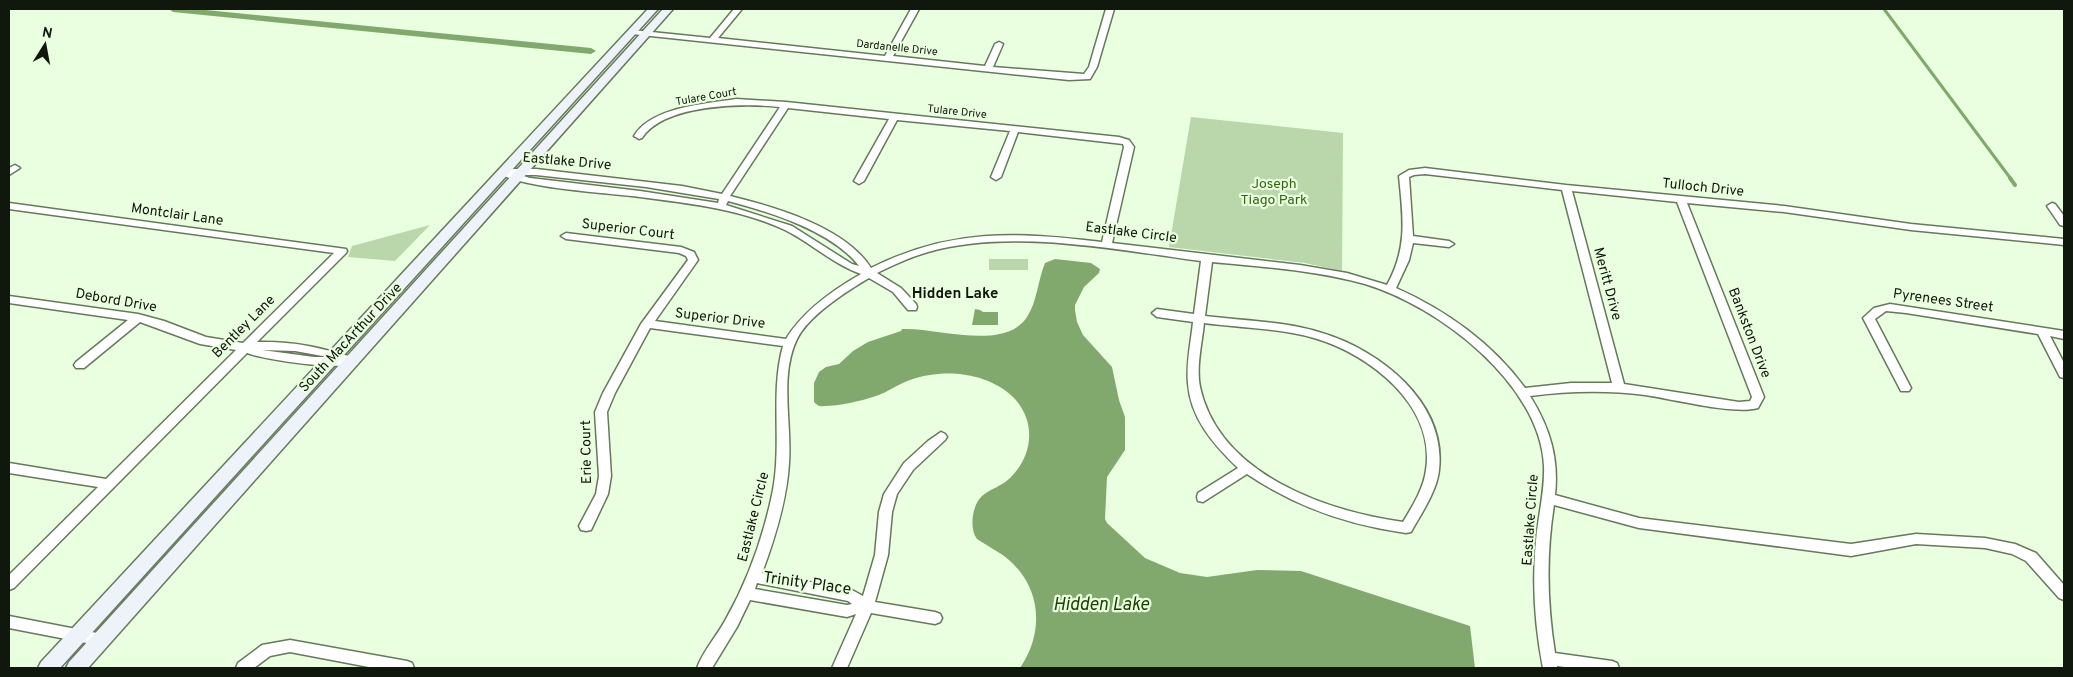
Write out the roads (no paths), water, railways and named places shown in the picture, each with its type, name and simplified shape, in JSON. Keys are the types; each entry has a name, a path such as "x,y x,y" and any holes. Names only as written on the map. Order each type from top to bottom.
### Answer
{"main road":[{"name":"South MacArthur Drive","path":"639,33 654,9"},
{"name":"South MacArthur Drive","path":"76,668 352,361 639,33 668,9"},
{"name":"South MacArthur Drive","path":"48,668 332,358 514,174"}],"street":[{"path":"712,40 738,9"},
{"path":"888,58 915,9"},
{"name":"Dardanelle Drive","path":"639,33 1087,77 1093,67 1110,9"},
{"path":"988,68 999,44"},
{"name":"Tulare Court","path":"639,136 643,129 653,120 690,110 736,102 786,105"},
{"path":"722,207 725,196 786,105"},
{"name":"Tulare Drive","path":"786,105 1126,142 1129,147 1106,245"},
{"path":"859,181 894,117"},
{"path":"996,177 1015,129"},
{"name":"Tulloch Drive","path":"1410,239 1404,176 1412,172 1425,171 1566,188 1784,209 1911,227 2064,242"},
{"name":"Eastlake Drive","path":"514,174 597,179 725,196 774,210 799,220 830,237 861,258 869,272"},
{"name":"Eastlake Drive","path":"514,174 528,181 640,194 722,207 764,219 788,228 848,266 869,272 897,290 912,307"},
{"name":"Meritt Drive","path":"1566,188 1618,388"},
{"name":"Bankston Drive","path":"1618,388 1739,406 1754,405 1758,397 1681,199"},
{"name":"Montclair Lane","path":"9,206 342,251"},
{"path":"2052,206 2064,223"},
{"name":"Superior Court","path":"566,236 681,250 690,254 692,264 647,324"},
{"name":"Eastlake Circle","path":"704,668 718,649 754,577 763,553 776,504 783,464 782,369 789,343 801,325 845,288 869,272 899,258 922,250 970,239 1001,236 1106,245 1322,272 1365,281 1390,289 1436,313 1472,340 1503,368 1529,402 1544,432 1550,454 1551,488 1542,542 1543,589 1549,663"},
{"path":"1390,289 1406,260 1410,239 1449,244"},
{"name":"Bentley Lane","path":"9,584 342,251"},
{"path":"1157,313 1199,319 1289,330 1325,337 1353,351 1388,374 1410,394 1419,407 1430,430 1434,445 1433,471 1414,515 1406,528 1383,526 1313,506 1267,482 1247,468 1227,450 1207,425 1197,400 1193,376 1199,319 1207,258"},
{"path":"9,309 14,300"},
{"name":"Debord Drive","path":"14,300 138,318 160,324 204,341 245,347 261,354 352,361"},
{"name":"Pyrenees Street","path":"1905,388 1869,318 1878,309 1887,307 1906,309 2064,335"},
{"path":"80,366 138,318"},
{"name":"Superior Drive","path":"647,324 789,343"},
{"name":"Erie Court","path":"586,526 602,494 605,476 601,412 609,393 647,324"},
{"path":"2041,330 2064,374"},
{"path":"1522,393 1559,387 1618,388"},
{"path":"839,668 865,606 881,561 887,505 901,476 920,453 941,437"},
{"path":"9,468 108,484"},
{"path":"1203,497 1247,468"},
{"path":"1549,499 1640,523 1851,550 1916,539 1957,540 2015,548 2031,557 2064,594"},
{"name":"Trinity Place","path":"754,577 852,596 865,606"},
{"name":"Trinity Place","path":"746,593 847,611 865,606"},
{"path":"865,606 935,618"},
{"path":"9,622 102,640"},
{"path":"243,668 266,650 290,646 407,668"},
{"path":"1549,663 1612,668"}],"water":[{"name":"Hidden Lake","path":"1055,259 1091,263 1100,269 1099,273 1084,287 1075,305 1075,310 1077,322 1083,335 1112,367 1119,400 1125,417 1125,450 1107,477 1105,519 1107,523 1145,558 1180,573 1207,577 1257,570 1301,571 1470,626 1475,668 1020,668 1028,654 1036,626 1033,598 1028,584 1020,572 1002,554 977,539 972,523 976,505 982,496 1010,478 1024,459 1029,438 1029,427 1021,406 1013,397 991,382 978,377 964,375 936,374 923,376 870,398 822,406 818,406 814,402 814,383 819,372 826,367 839,364 853,351 868,342 901,331 902,329 986,336 1003,333 1016,327 1027,317 1030,311 1045,263"},
{"path":"975,309 983,312 998,312 998,325 972,325"}],"waterway":[{"path":"173,9 591,51"},
{"path":"1884,9 2011,179"},
{"path":"2010,178 2015,185"}],"district":[{"name":"Hidden Lake","path":"955,294"}],"park label":[{"name":"Joseph Tiago Park","path":"1274,192"}]}
